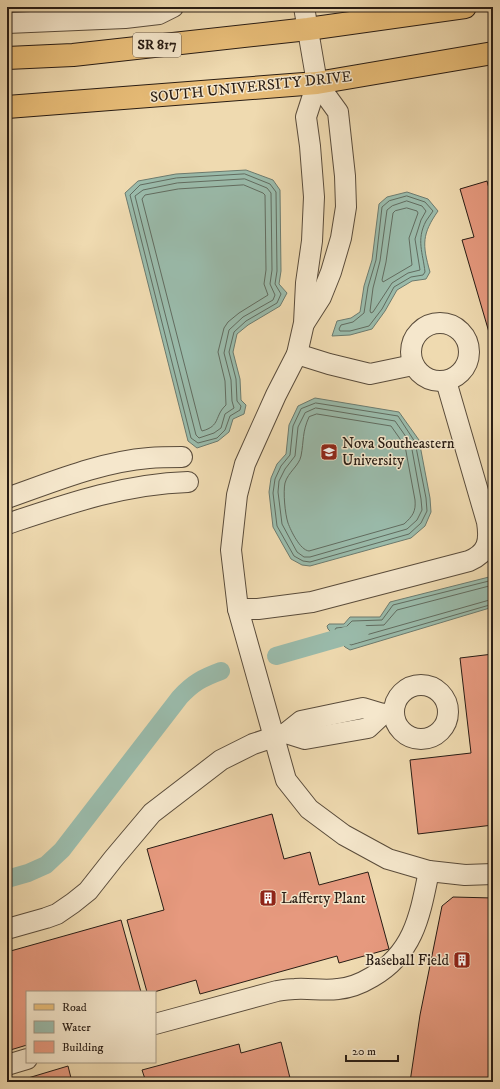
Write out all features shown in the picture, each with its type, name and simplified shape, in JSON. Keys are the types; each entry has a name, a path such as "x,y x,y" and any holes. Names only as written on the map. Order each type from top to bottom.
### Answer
{"main road":[{"name":"SR 817","path":"7,58 73,55 308,29 465,7"},
{"name":"SOUTH UNIVERSITY DRIVE","path":"7,107 317,83 493,53"}],"street":[{"path":"7,23 125,18 159,14 173,7"},
{"path":"304,7 317,83 338,112 345,176 346,207 341,238 332,272 321,297 304,323"},
{"path":"317,83 306,117 314,197 312,241 306,283 304,323 297,354 276,395 245,464 237,495 231,550 238,609 279,735 286,780 309,809 344,836 388,859 429,871 465,875 493,874"},
{"path":"438,323 448,324 457,329 464,336 468,344 469,354 467,363 462,372 455,378 436,382 427,379 419,373 413,365 410,356 414,337 429,325 438,323"},
{"path":"297,354 370,374 413,365"},
{"path":"238,609 312,602 477,558 487,544 489,535 487,522 446,381"},
{"path":"7,498 85,471 115,463 148,458 182,457"},
{"path":"7,524 104,493 164,483 188,482"},
{"path":"7,929 57,914 74,903 88,891 152,813 221,760 253,744 279,735 301,721 363,708 389,713 368,728 305,739 279,735"},
{"path":"334,714 338,733"},
{"path":"156,1024 277,991 295,988 310,990 338,989 362,982 381,972 398,958 410,940 418,916 429,871"},
{"path":"7,1065 26,1059"}],"water":[{"path":"246,170 273,180 280,190 281,271 279,284 287,293 280,306 248,325 237,334 233,352 240,379 241,400 246,405 244,414 233,419 229,432 218,441 197,448 188,441 125,193 138,181 176,174"},
{"path":"407,192 428,199 438,211 429,226 425,240 430,272 426,279 412,281 397,290 385,311 372,329 350,335 332,336 337,321 351,318 360,312 364,286 372,260 379,204 387,197"},
{"path":"315,398 399,412 419,440 430,498 431,512 425,526 411,538 310,566 302,565 291,559 273,527 269,492 271,478 277,464 286,454 289,425 298,406"},
{"path":"493,576 493,607 350,650 345,647 327,626 329,624 344,624 350,617 380,617 390,602"}],"building":[{"path":"487,181 493,203 493,346 462,240 474,237 460,189"},
{"path":"493,654 493,825 418,834 410,760 471,753 460,658"},
{"name":"Lafferty Plant","path":"272,814 284,859 310,852 319,885 368,872 389,949 339,963 337,956 200,994 196,980 156,991 147,991 127,920 164,910 147,849"},
{"name":"Baseball Field","path":"453,897 493,898 493,1082 410,1082 420,1015 442,906"},
{"path":"121,920 141,991 26,991 26,1045 7,1051 7,952"},
{"path":"281,1042 290,1078 273,1082 146,1082 142,1070 239,1044 241,1053"},
{"path":"68,1066 72,1082 18,1081"}],"waterway":[{"path":"276,656 360,632"},
{"path":"7,879 28,873 46,865 62,850 180,697 198,681 221,671"}],"place":[{"name":"Nova Southeastern University","path":"329,452"},
{"name":"Lafferty Plant","path":"268,898"},
{"name":"Baseball Field","path":"462,960"}]}
